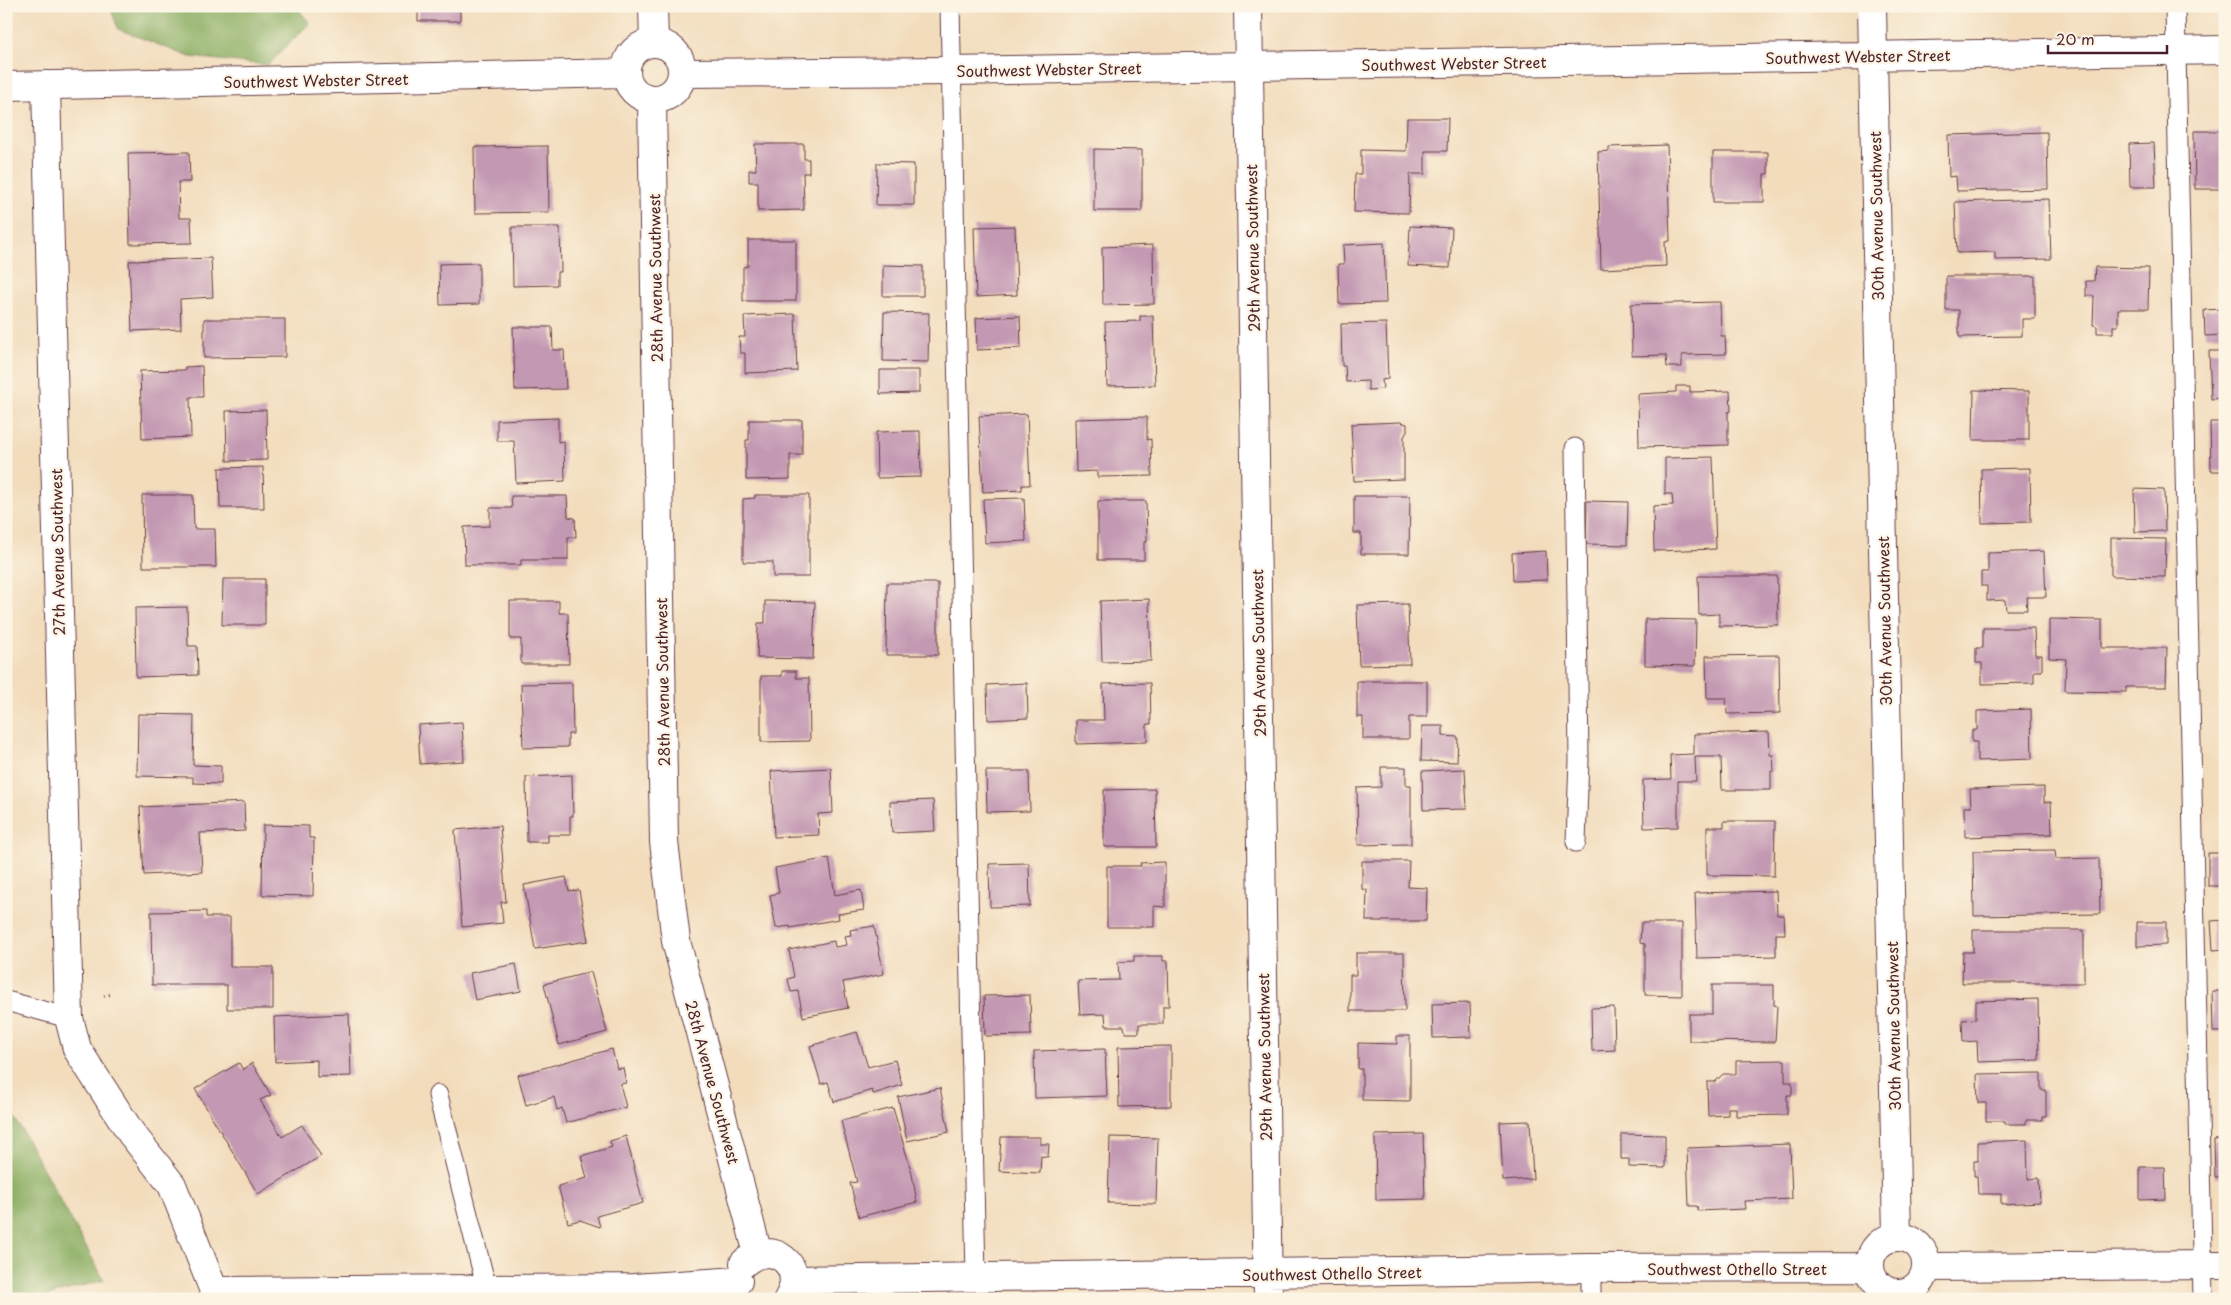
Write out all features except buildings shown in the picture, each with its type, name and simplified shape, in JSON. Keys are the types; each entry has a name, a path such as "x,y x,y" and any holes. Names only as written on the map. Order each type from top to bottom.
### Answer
{"street":[{"path":"653,6 654,43"},
{"name":"29th Avenue Southwest","path":"1248,6 1267,1286"},
{"name":"30th Avenue Southwest","path":"1872,6 1897,1236"},
{"path":"654,43 668,47 675,53 680,60 682,73 678,86 672,94 664,98 652,100 645,99 636,94 630,86 626,73 628,59 634,51 642,46 654,43"},
{"name":"Southwest Webster Street","path":"682,73 952,71 2225,50"},
{"name":"Southwest Webster Street","path":"6,86 626,73"},
{"name":"27th Avenue Southwest","path":"46,85 68,1018 77,1049 132,1133 172,1185 214,1295"},
{"name":"28th Avenue Southwest","path":"652,100 664,842 676,941 758,1254"},
{"path":"1897,1236 1917,1243 1923,1251 1926,1267 1923,1278 1917,1285 1898,1296 1875,1282 1870,1267 1871,1256 1875,1248 1882,1241 1897,1236"},
{"path":"214,1295 634,1288 741,1290 744,1263 758,1254 767,1252 784,1259 790,1265 791,1290"},
{"path":"1926,1267 2213,1265"},
{"name":"Southwest Othello Street","path":"791,1290 976,1278 1267,1286 1591,1268 1870,1267"}],"lane":[{"path":"950,6 976,1278"},
{"path":"2175,6 2213,1265 2203,1299"},
{"path":"1575,448 1579,760 1576,842"},
{"path":"6,1002 68,1018"},
{"path":"438,1095 487,1290"},
{"path":"1591,1268 1591,1299"}],"green space":[{"path":"110,6 295,6 310,23 268,65 190,57 118,29"},
{"path":"6,1104 104,1280 36,1299 6,1299"}]}
